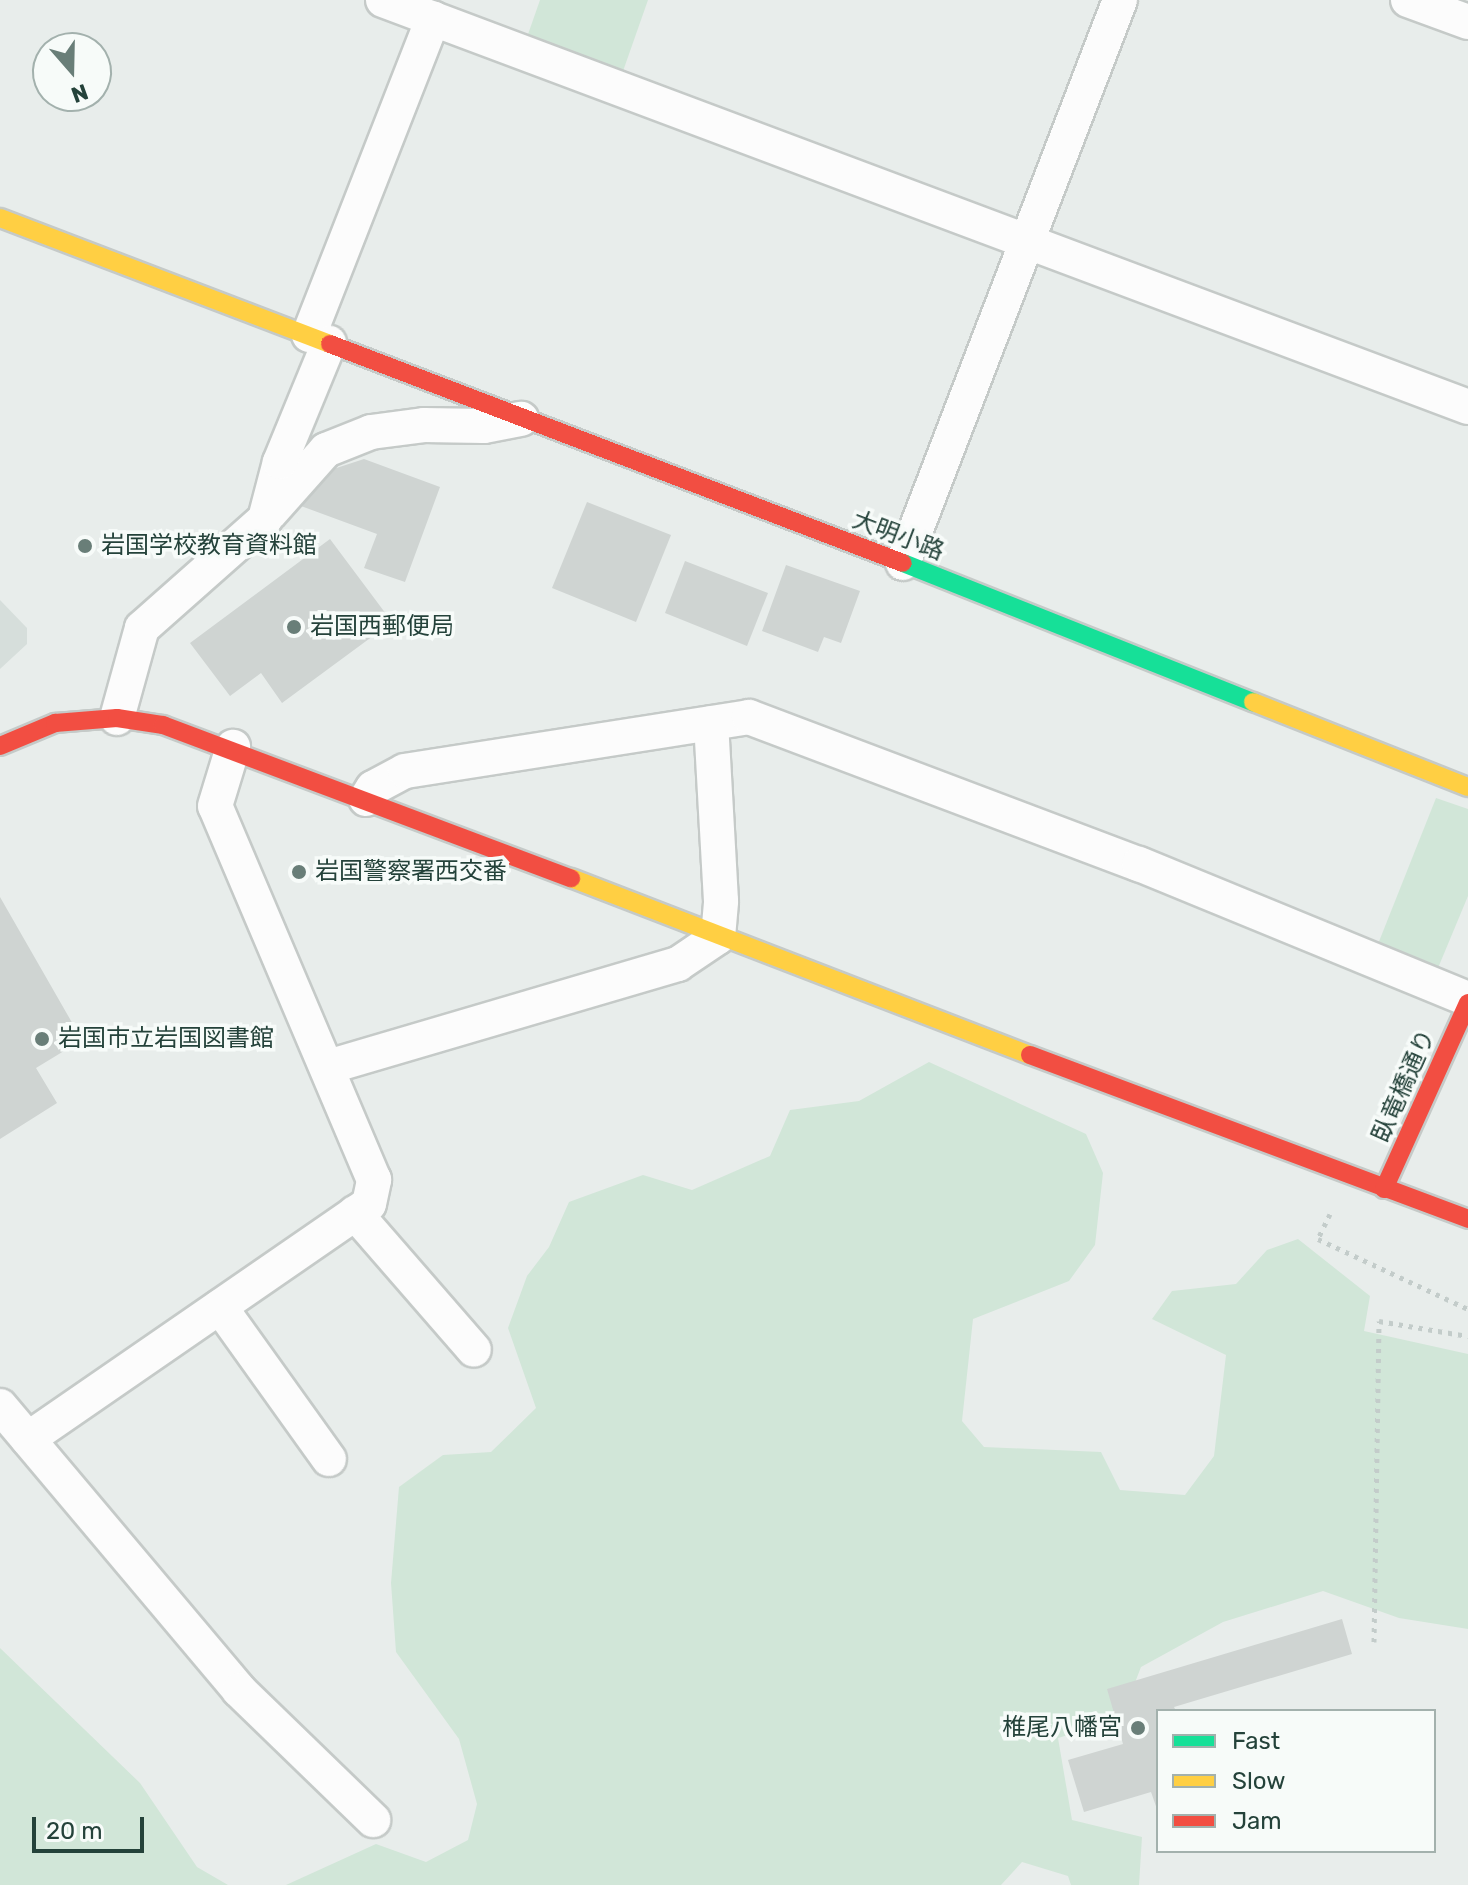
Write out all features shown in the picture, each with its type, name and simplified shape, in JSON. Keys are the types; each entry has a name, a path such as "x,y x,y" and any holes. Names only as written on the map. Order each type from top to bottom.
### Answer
{"street":[{"path":"383,0 1468,407"},
{"path":"903,563 1120,0"},
{"path":"1408,0 1468,22"},
{"path":"265,519 319,339 433,18"},
{"name":"大明小路","path":"0,218 903,563 1468,787"},
{"path":"117,718 142,628 265,519 326,450 371,432 424,425 484,426 521,419"},
{"path":"366,799 373,788 405,771 749,717 1139,864 1468,1001"},
{"path":"0,746 55,723 117,718 163,725 233,747 718,937 1347,1177 1468,1219"},
{"path":"711,723 721,901 718,937"},
{"path":"28,1439 369,1204 374,1180 215,806 233,747"},
{"path":"328,1067 678,964 718,937"},
{"name":"臥竜橋通り","path":"1384,1189 1468,1001"},
{"path":"355,1213 474,1350"},
{"path":"220,1307 329,1459"},
{"path":"0,1406 239,1690 373,1820"}],"path":[{"path":"1347,1177 1318,1239 1468,1309"},
{"path":"1374,1642 1379,1321 1468,1336"}],"shaded area":[{"path":"0,600 27,628 27,644 0,669"}],"green space":[{"path":"540,0 648,0 622,74 526,40"},
{"path":"1436,798 1468,809 1468,896 1438,968 1378,944"},
{"path":"929,1062 1086,1134 1103,1173 1095,1245 1069,1281 973,1319 962,1421 984,1447 1101,1452 1120,1490 1185,1495 1214,1456 1226,1355 1152,1319 1172,1291 1236,1284 1267,1250 1298,1239 1370,1296 1364,1331 1468,1354 1468,1629 1399,1618 1323,1591 1223,1622 1141,1667 1121,1719 1058,1738 1072,1820 1142,1837 1139,1885 1071,1885 1068,1876 1022,1862 1001,1885 286,1885 376,1844 426,1862 468,1840 477,1804 459,1739 396,1652 391,1583 399,1487 443,1455 491,1452 536,1408 508,1328 527,1276 549,1247 569,1202 643,1175 692,1190 770,1156 790,1110 859,1101"},
{"path":"0,1648 140,1783 197,1867 228,1885 0,1885"}],"building":[{"path":"364,459 440,487 405,582 364,568 377,534 301,506 312,476"},
{"path":"587,502 671,535 636,622 552,588"},
{"path":"330,539 392,622 282,703 261,673 230,696 190,643"},
{"path":"685,561 768,593 747,646 665,613"},
{"path":"786,565 860,591 841,643 824,637 818,652 762,631"},
{"path":"0,897 82,1040 36,1068 57,1103 0,1139"},
{"name":"椎尾八幡宮","path":"1342,1619 1352,1654 1175,1709 1156,1709 1156,1806 1151,1792 1084,1812 1068,1760 1123,1744 1107,1689"}],"traffic: fast":[{"path":"903,563 1253,702"}],"traffic: slow":[{"path":"0,218 330,344"},
{"path":"1253,702 1468,787"},
{"path":"571,878 1030,1055"}],"traffic: jam":[{"path":"330,344 903,563"},
{"path":"0,746 55,723 117,718 163,725 571,878"},
{"path":"1384,1189 1468,1003"},
{"path":"1030,1055 1468,1219"}],"place":[{"name":"岩国学校教育資料館","path":"85,546"},
{"name":"岩国西郵便局","path":"294,627"},
{"name":"岩国警察署西交番","path":"299,872"},
{"name":"岩国市立岩国図書館","path":"42,1039"},
{"name":"椎尾八幡宮","path":"1138,1728"}]}
